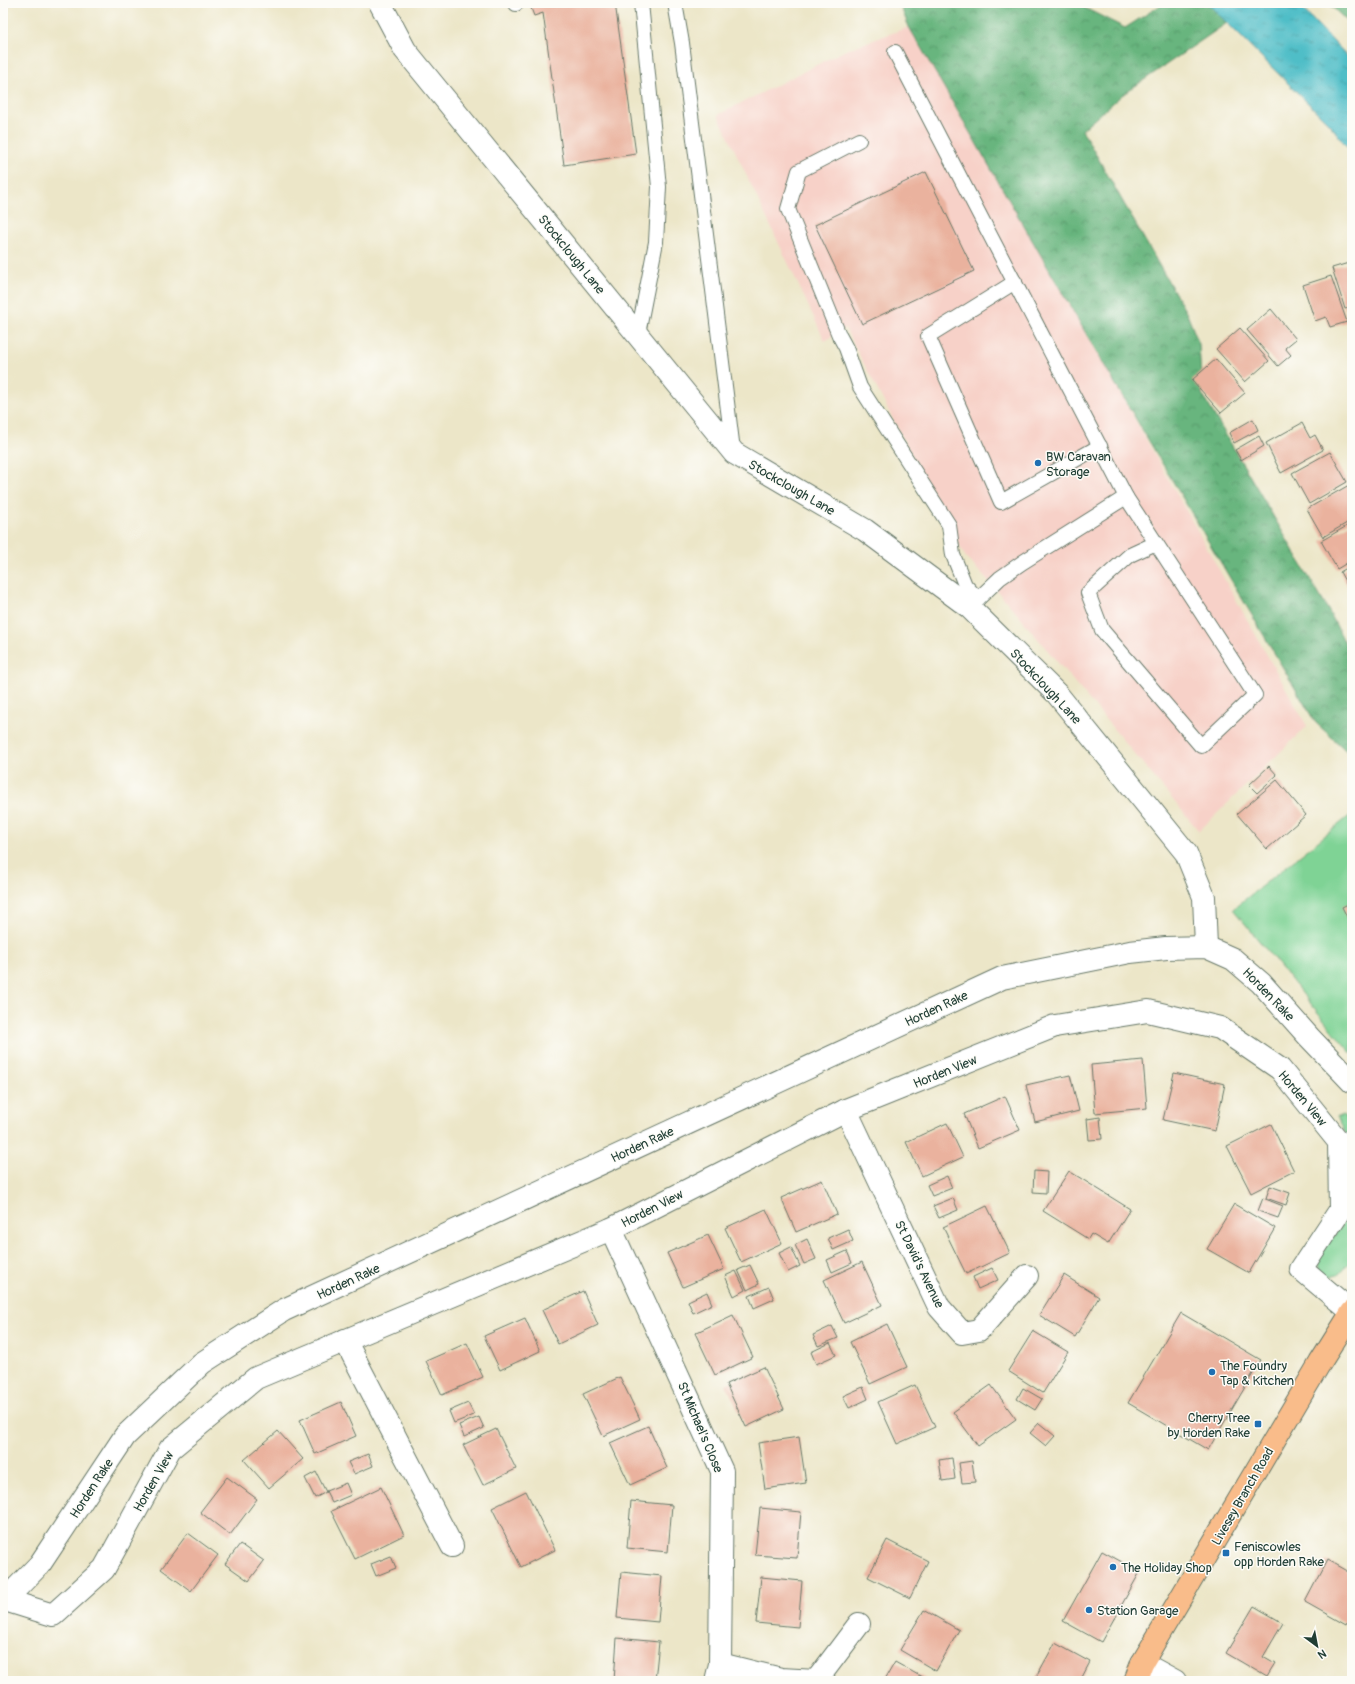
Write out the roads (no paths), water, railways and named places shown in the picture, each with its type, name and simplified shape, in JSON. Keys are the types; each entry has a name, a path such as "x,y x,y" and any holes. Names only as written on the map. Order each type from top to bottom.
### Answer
{"main road":[{"name":"Livesey Branch Road","path":"1138,1672 1320,1362 1352,1312"}],"street":[{"name":"Stockclough Lane","path":"380,3 405,50 734,453 865,530 974,603 1057,694 1186,853 1204,897 1206,948"},
{"name":"Horden Rake","path":"4,1601 40,1564 125,1436 202,1363 284,1310 1002,978 1130,952 1166,948 1206,948 1233,958 1261,983 1309,1037 1352,1082"},
{"name":"Horden View","path":"4,1601 54,1615 104,1569 170,1449 256,1378 611,1229 846,1110 1055,1026 1148,1011 1220,1028 1280,1069 1339,1142 1340,1210 1301,1269 1352,1312"},
{"name":"St David's Avenue","path":"846,1110 939,1307 962,1333 979,1330 1027,1276"},
{"name":"St Michael's Close","path":"611,1229 722,1471 718,1673 781,1679 816,1680 859,1624"},
{"path":"345,1340 452,1546"},
{"path":"1138,1672 1176,1681"}],"lane":[{"path":"638,334 656,242 659,186 641,3"},
{"path":"675,3 682,43 734,453"},
{"path":"895,52 1126,497 1156,543 1255,695 1201,746 1102,630 1088,593 1130,555 1156,543"},
{"path":"859,140 799,171 788,210 846,348 860,387 949,525 953,555 974,603 1000,578 1126,497"},
{"path":"1015,282 928,336 1001,502 1100,446"}],"water":[{"path":"1207,3 1297,3 1352,61 1352,153 1331,126"}],"place":[{"name":"BW Caravan Storage","path":"1038,463"},
{"name":"The Foundry Tap & Kitchen","path":"1212,1372"},
{"name":"Cherry Tree by Horden Rake","path":"1258,1424"},
{"name":"Feniscowles opp Horden Rake","path":"1226,1553"},
{"name":"The Holiday Shop","path":"1113,1567"},
{"name":"Station Garage","path":"1089,1610"}]}
